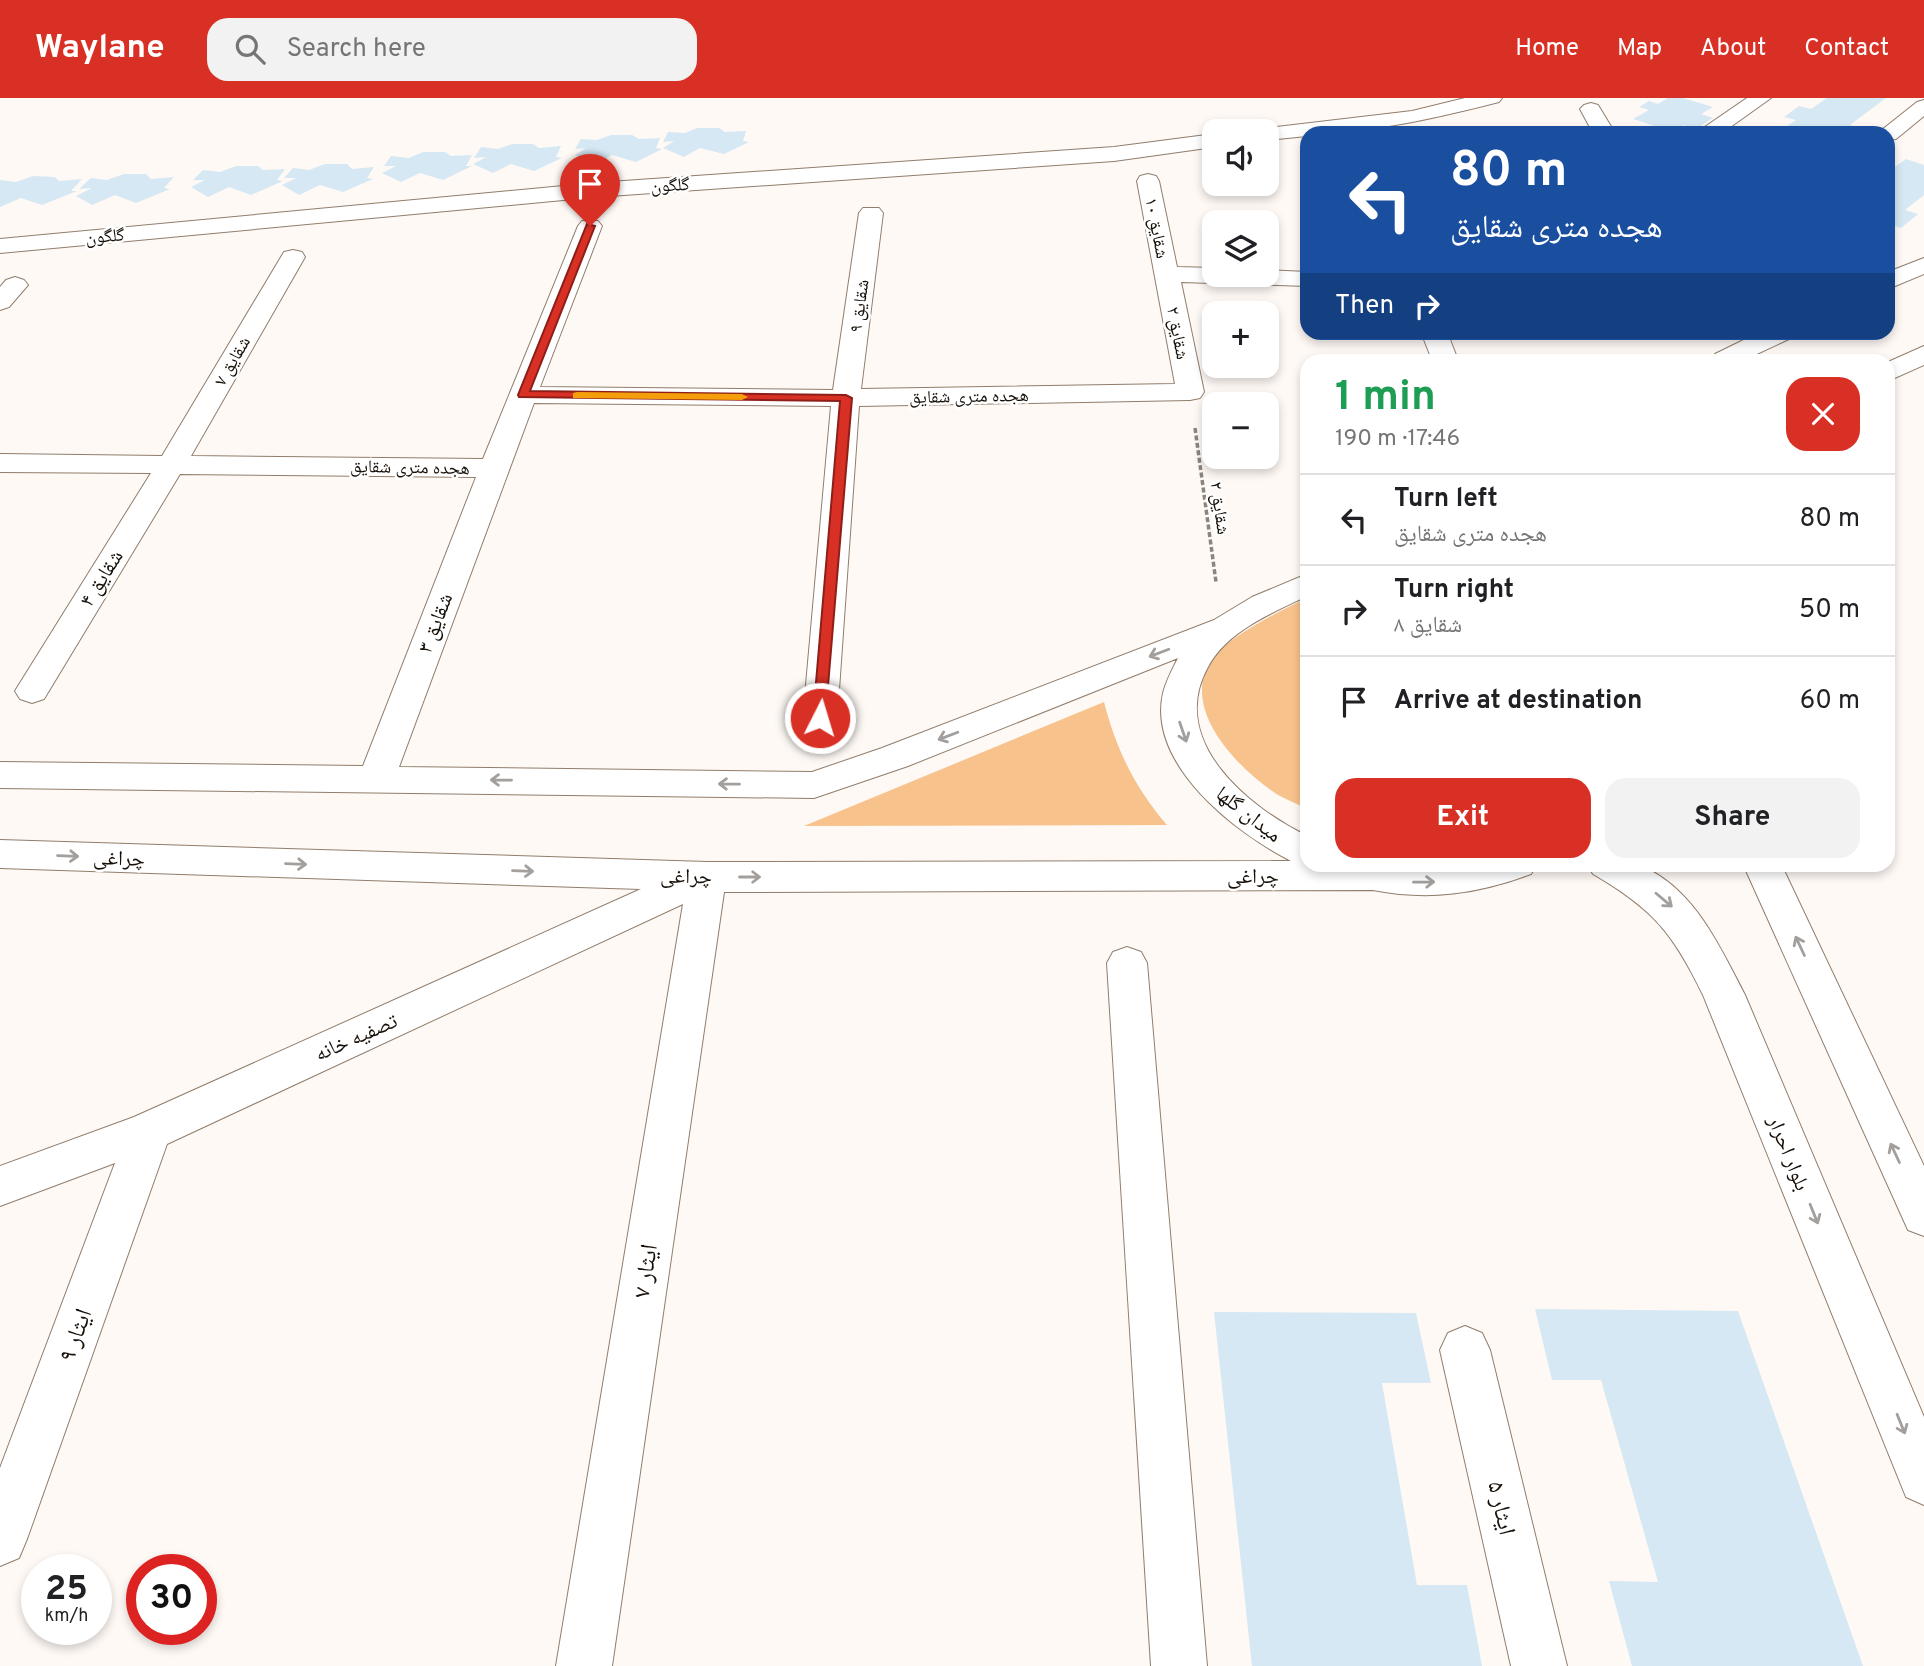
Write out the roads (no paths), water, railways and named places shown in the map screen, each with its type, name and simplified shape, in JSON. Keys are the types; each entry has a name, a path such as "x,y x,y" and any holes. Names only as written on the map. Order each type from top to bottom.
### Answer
{"street":[{"path":"1335,126 1412,117 1492,98"},
{"path":"1718,126 1760,98"},
{"path":"1895,129 1924,106"},
{"path":"1591,109 1600,126"},
{"path":"1279,133 1300,130"},
{"name":"گلگون","path":"0,246 595,190 1114,154 1202,143"},
{"name":"شقایق ۱۰","path":"1148,181 1166,274"},
{"name":"شقایق ۹","path":"820,718 846,398 871,213"},
{"path":"523,395 590,226"},
{"name":"شقایق ۷","path":"171,465 293,257"},
{"path":"1895,279 1924,265"},
{"path":"1166,274 1300,279"},
{"name":"۲ شقایق","path":"1166,274 1190,392"},
{"path":"1736,354 1765,340"},
{"path":"1895,369 1924,354"},
{"name":"هجده متری شقایق","path":"0,463 494,468 523,395 846,398 1190,392"},
{"name":"شقایق ۴","path":"32,691 171,465"},
{"name":"شقایق ۳","path":"377,778 494,468"},
{"name":"میدان گلها","path":"1300,588 1223,628 1197,656 1184,676 1177,698 1179,720 1187,745 1217,792 1250,819 1300,850"},
{"path":"0,775 814,785 895,757 1223,628"},
{"name":"چراغی","path":"0,854 707,877 1371,876"},
{"path":"1359,872 1396,881 1436,881 1482,876 1494,872"},
{"name":"بلوار احرار","path":"1621,872 1643,884 1668,903 1689,929 1724,995 1924,1479"},
{"path":"1766,872 1924,1215"},
{"name":"تصفیه خانه","path":"0,1185 149,1131 707,877"},
{"name":"ایثار ۷","path":"584,1666 707,877"},
{"path":"1127,963 1179,1666"},
{"name":"ایثار ۹","path":"0,1539 149,1131"},
{"name":"ایثار ۵","path":"1465,1350 1539,1666"}]}
